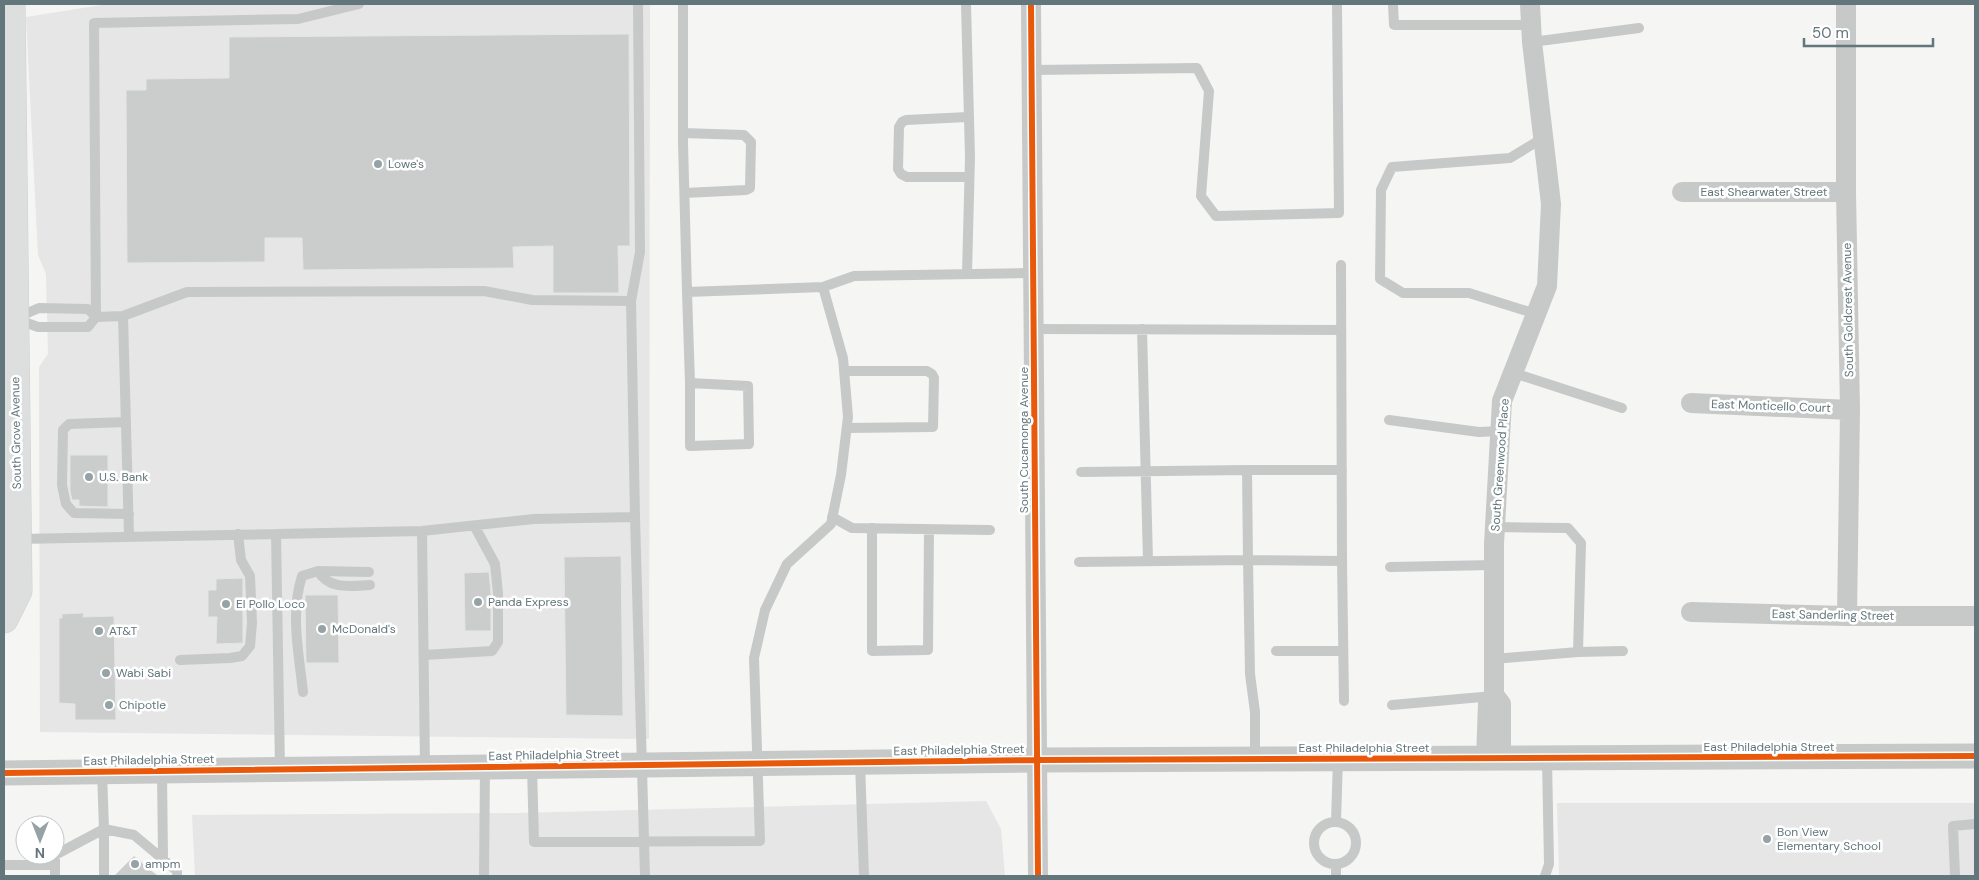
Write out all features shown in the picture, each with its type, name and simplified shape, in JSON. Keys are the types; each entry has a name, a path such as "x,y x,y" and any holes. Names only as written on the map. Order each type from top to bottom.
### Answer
{"main road":[{"name":"South Grove Avenue","path":"4,619 18,591 18,539 9,318 11,4"}],"street":[{"name":"South Cucamonga Avenue","path":"1031,4 1038,876"},
{"name":"South Greenwood Place","path":"1493,759 1501,704 1494,695 1494,565 1502,401 1547,286 1551,204 1530,4"},
{"name":"South Goldcrest Avenue","path":"1846,4 1846,192 1850,410 1846,616"},
{"name":"East Shearwater Street","path":"1682,192 1846,192"},
{"name":"East Monticello Court","path":"1691,403 1850,410"},
{"name":"East Sanderling Street","path":"1691,612 1846,616 1975,616"},
{"name":"East Philadelphia Street","path":"4,773 1037,760 1975,756"}],"lane":[{"path":"9,318 38,327 88,327 96,317 94,24 298,20 359,4"},
{"path":"638,4 640,252 631,301 645,876"},
{"path":"683,4 683,133 690,446 749,444 748,386 690,383"},
{"path":"966,4 969,177 967,274"},
{"path":"1032,70 1197,68 1209,91 1201,196 1216,216 1339,213 1337,4"},
{"path":"1393,4 1394,25 1532,34 1639,28"},
{"path":"968,117 906,120 902,122 899,127 898,169 906,177 969,177"},
{"path":"683,133 744,135 751,142 750,188 746,190 685,193"},
{"path":"1536,314 1468,293 1403,292 1380,279 1381,190 1392,167 1510,158 1543,138"},
{"path":"1341,265 1344,701"},
{"path":"687,292 823,287 854,276 1034,273"},
{"path":"532,767 534,842 760,842 754,658 765,610 788,564 831,524 841,475 847,428 844,358 823,287"},
{"path":"96,317 123,316 187,292 484,291 532,300 631,301"},
{"path":"9,318 39,308 88,308 96,317"},
{"path":"123,316 129,536"},
{"path":"1034,329 1341,330"},
{"path":"1142,329 1148,561"},
{"path":"844,372 927,371 934,378 933,427 847,428"},
{"path":"1514,373 1622,408"},
{"path":"1388,420 1479,432 1501,431"},
{"path":"126,422 69,424 63,430 62,485 66,504 74,513 129,514"},
{"path":"1247,470 1250,674 1254,712 1255,759"},
{"path":"1082,472 1342,470"},
{"path":"18,539 422,531 475,527 534,519 635,517"},
{"path":"832,517 852,528 990,530"},
{"path":"424,655 492,651 498,642 498,593 495,564 475,527"},
{"path":"1495,527 1568,528 1581,543 1578,652"},
{"path":"872,528 872,651 928,650 929,530"},
{"path":"422,531 426,768"},
{"path":"180,660 242,656 250,646 252,623 250,576 240,560 238,534"},
{"path":"276,534 280,770"},
{"path":"1079,562 1342,561"},
{"path":"1390,567 1494,565"},
{"path":"303,692 296,620 298,589 302,576 318,571 369,572"},
{"path":"318,571 329,582 341,586 370,585"},
{"path":"1276,651 1343,651"},
{"path":"1494,659 1578,652 1623,651"},
{"path":"1392,704 1494,695"},
{"path":"1336,822 1338,759"},
{"path":"1545,876 1549,864 1547,759"},
{"path":"860,763 864,876"},
{"path":"484,876 485,767"},
{"path":"162,771 163,858"},
{"path":"102,772 104,876"},
{"path":"1336,822 1343,823 1353,832 1356,845 1350,858 1345,862 1336,864 1325,862 1319,858 1313,844 1317,831 1322,826 1336,822"},
{"path":"1955,876 1953,826 1975,824"},
{"path":"4,865 55,871 55,855 104,829 134,835 177,871 177,876"},
{"path":"1336,864 1336,876"}],"shaded area":[{"path":"108,4 650,4 649,739 40,732 39,367 48,354 46,274 38,255 26,17"},
{"path":"986,801 1001,829 1005,876 195,876 192,815 519,813"},
{"name":"Bon View Elementary School","path":"1557,803 1975,803 1975,876 1559,876"}],"building":[{"name":"Lowe's","path":"629,34 630,246 618,246 619,293 553,293 553,246 513,247 514,268 303,270 302,238 265,238 265,262 127,263 126,90 146,90 146,79 229,78 229,37"},
{"name":"U.S. Bank","path":"70,455 108,455 108,507 79,506 79,500 72,500 70,491"},
{"path":"621,556 623,716 566,715 564,557"},
{"name":"Panda Express","path":"489,572 491,631 465,631 464,573"},
{"name":"El Pollo Loco","path":"243,578 243,643 216,644 217,617 208,617 208,590 216,590 216,579"},
{"name":"McDonald's","path":"305,595 338,595 339,663 306,663"},
{"path":"84,613 83,617 114,616 116,720 75,720 75,704 59,703 59,618 62,618 62,614"},
{"name":"ampm","path":"134,856 158,876 114,876"}],"cycle path":[{"path":"1031,4 1038,876"},
{"path":"4,773 1037,760 1975,756"}],"place":[{"name":"Lowe's","path":"378,164"},
{"name":"U.S. Bank","path":"89,477"},
{"name":"Panda Express","path":"478,602"},
{"name":"El Pollo Loco","path":"226,604"},
{"name":"McDonald's","path":"322,629"},
{"name":"AT&T","path":"99,631"},
{"name":"Wabi Sabi","path":"106,673"},
{"name":"Chipotle","path":"109,705"},
{"name":"Bon View Elementary School","path":"1767,839"},
{"name":"ampm","path":"135,864"}]}
